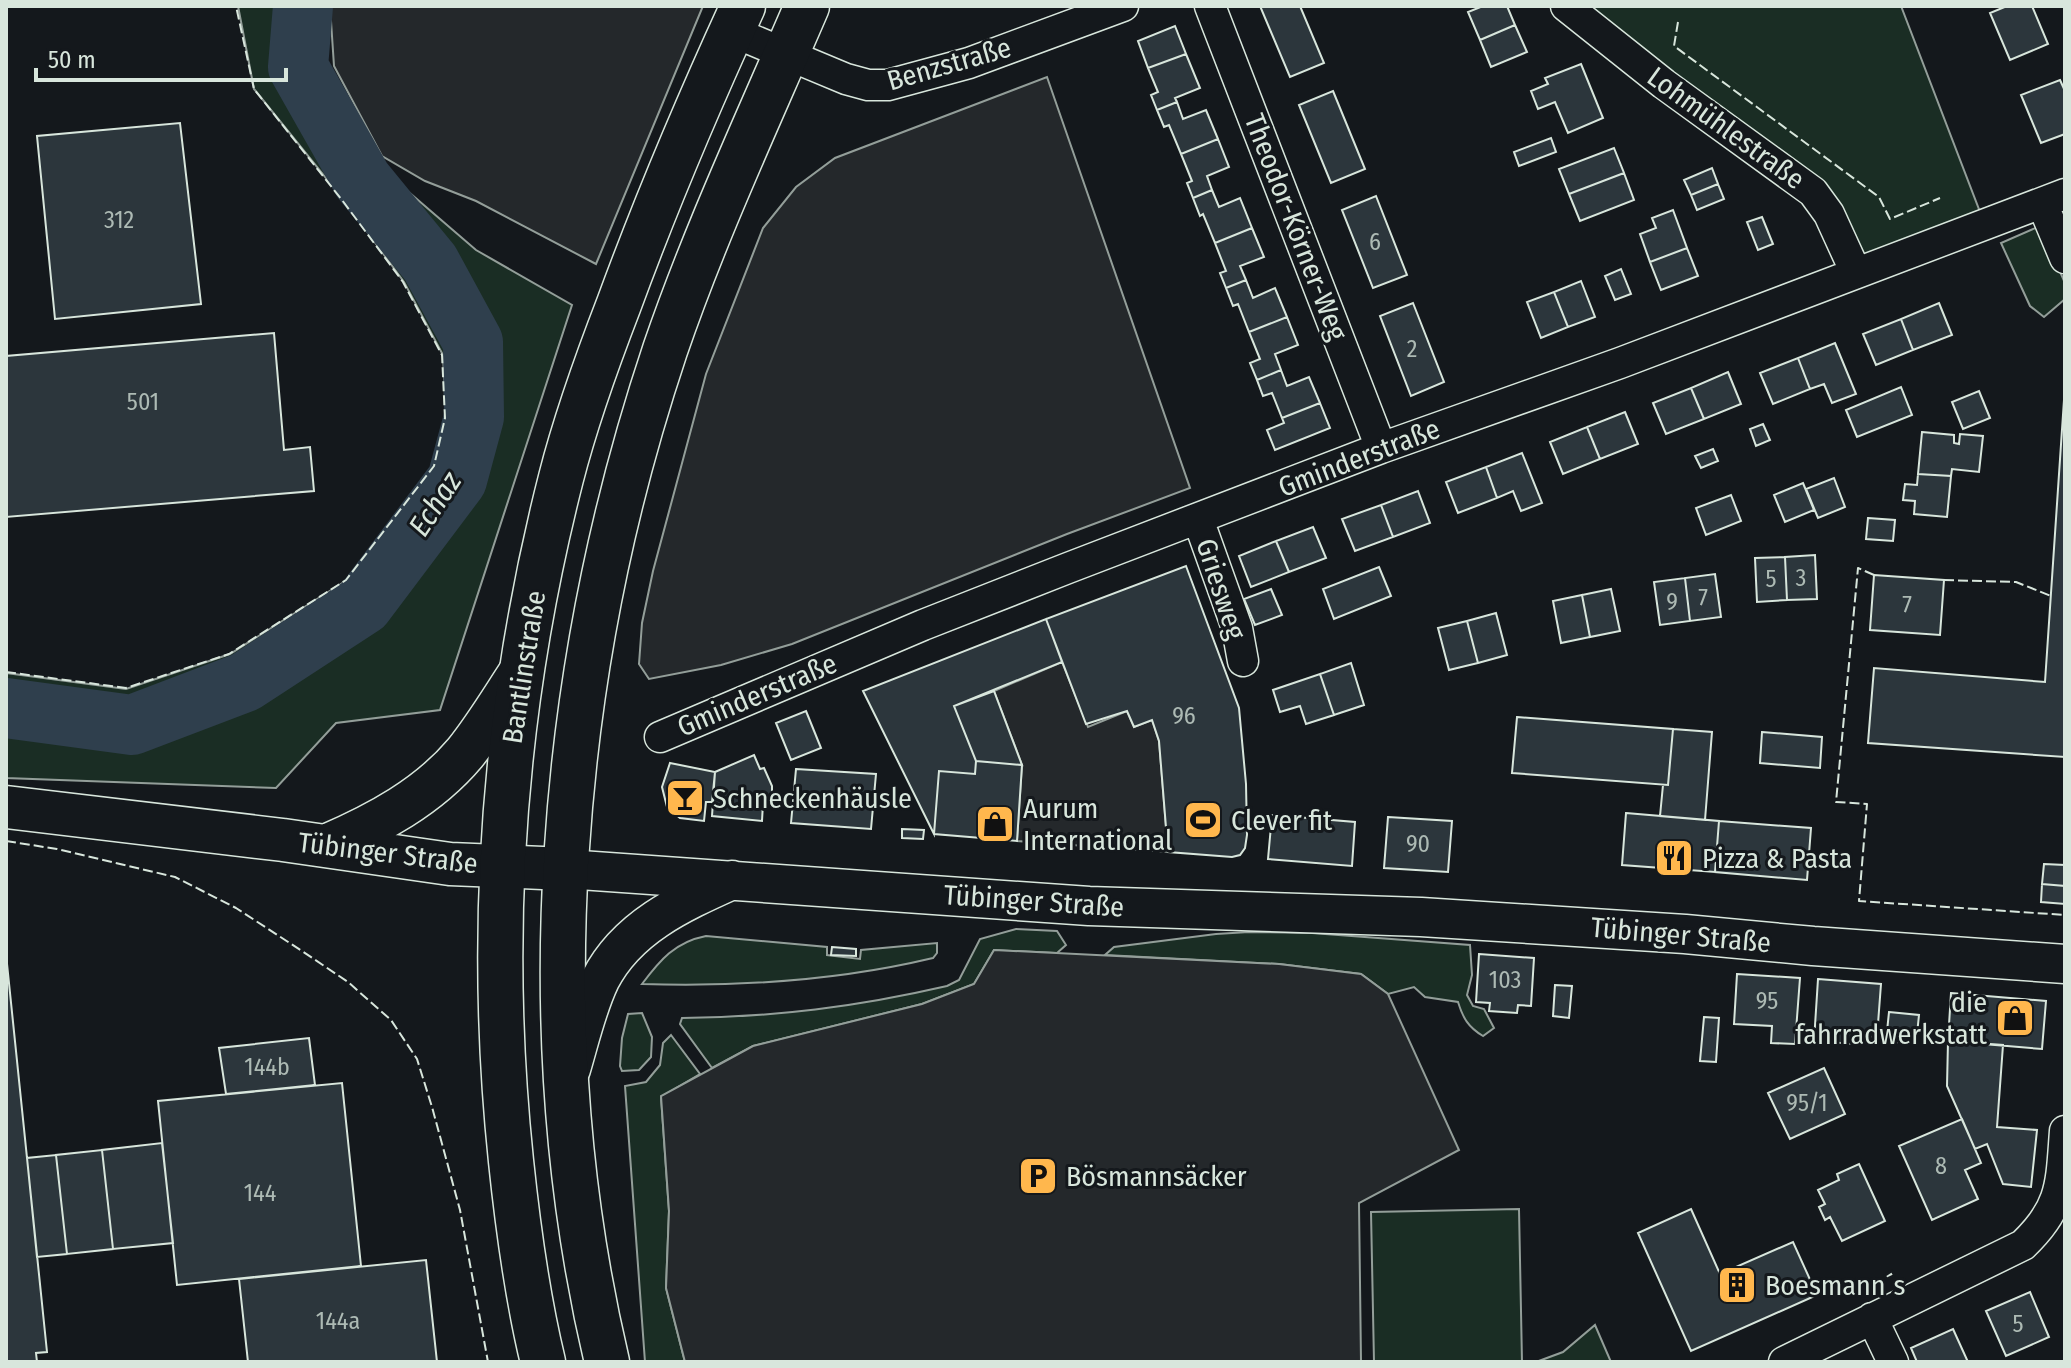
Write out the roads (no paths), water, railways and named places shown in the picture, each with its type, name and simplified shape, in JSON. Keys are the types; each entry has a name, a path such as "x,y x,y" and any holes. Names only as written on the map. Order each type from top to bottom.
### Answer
{"main road":[{"path":"607,1362 582,1221 567,1081 566,869 577,729 604,570 638,437 683,301 807,6"},
{"name":"Bantlinstraße","path":"543,1362 525,1270 507,1121 500,997 501,866 508,768 521,671 548,535 579,415 639,247 737,19"},
{"path":"326,846 393,814 444,774 478,736 521,671"},
{"name":"Tübinger Straße","path":"6,807 450,864 566,869"}],"street":[{"name":"Benzstraße","path":"737,19 786,55 846,79 868,85 888,85 959,66 1123,6"},
{"name":"Theodor-Körner-Weg","path":"1210,6 1381,448"},
{"name":"Lohmühlestraße","path":"1566,6 1664,84 1813,192 1829,214 1856,273"},
{"name":"Gminderstraße","path":"660,737 923,625 1381,448 1620,363 2054,198"},
{"path":"2054,198 2065,258"},
{"name":"Griesweg","path":"1198,519 1237,628 1243,661"},
{"name":"Tübinger Straße","path":"566,869 1089,906 1421,917 2065,964"},
{"path":"567,1081 599,982 621,949 641,929 664,914 734,879"},
{"path":"1784,1362 2023,1245 2046,1220 2063,1187 2065,1131"},
{"path":"1872,1318 1893,1362"}],"waterway":[{"name":"Echaz","path":"6,708 132,725 245,682 363,605 457,480 474,417 473,342 430,263 362,180 298,67 303,6"}],"place":[{"name":"Schneckenhäusle","path":"685,798"},
{"name":"Clever fit","path":"1203,820"},
{"name":"Aurum International","path":"995,824"},
{"name":"Pizza & Pasta","path":"1674,858"},
{"name":"die fahrradwerkstatt","path":"2015,1018"},
{"name":"Bösmannsäcker","path":"1038,1176"},
{"name":"Boesmann´s","path":"1737,1285"}]}
